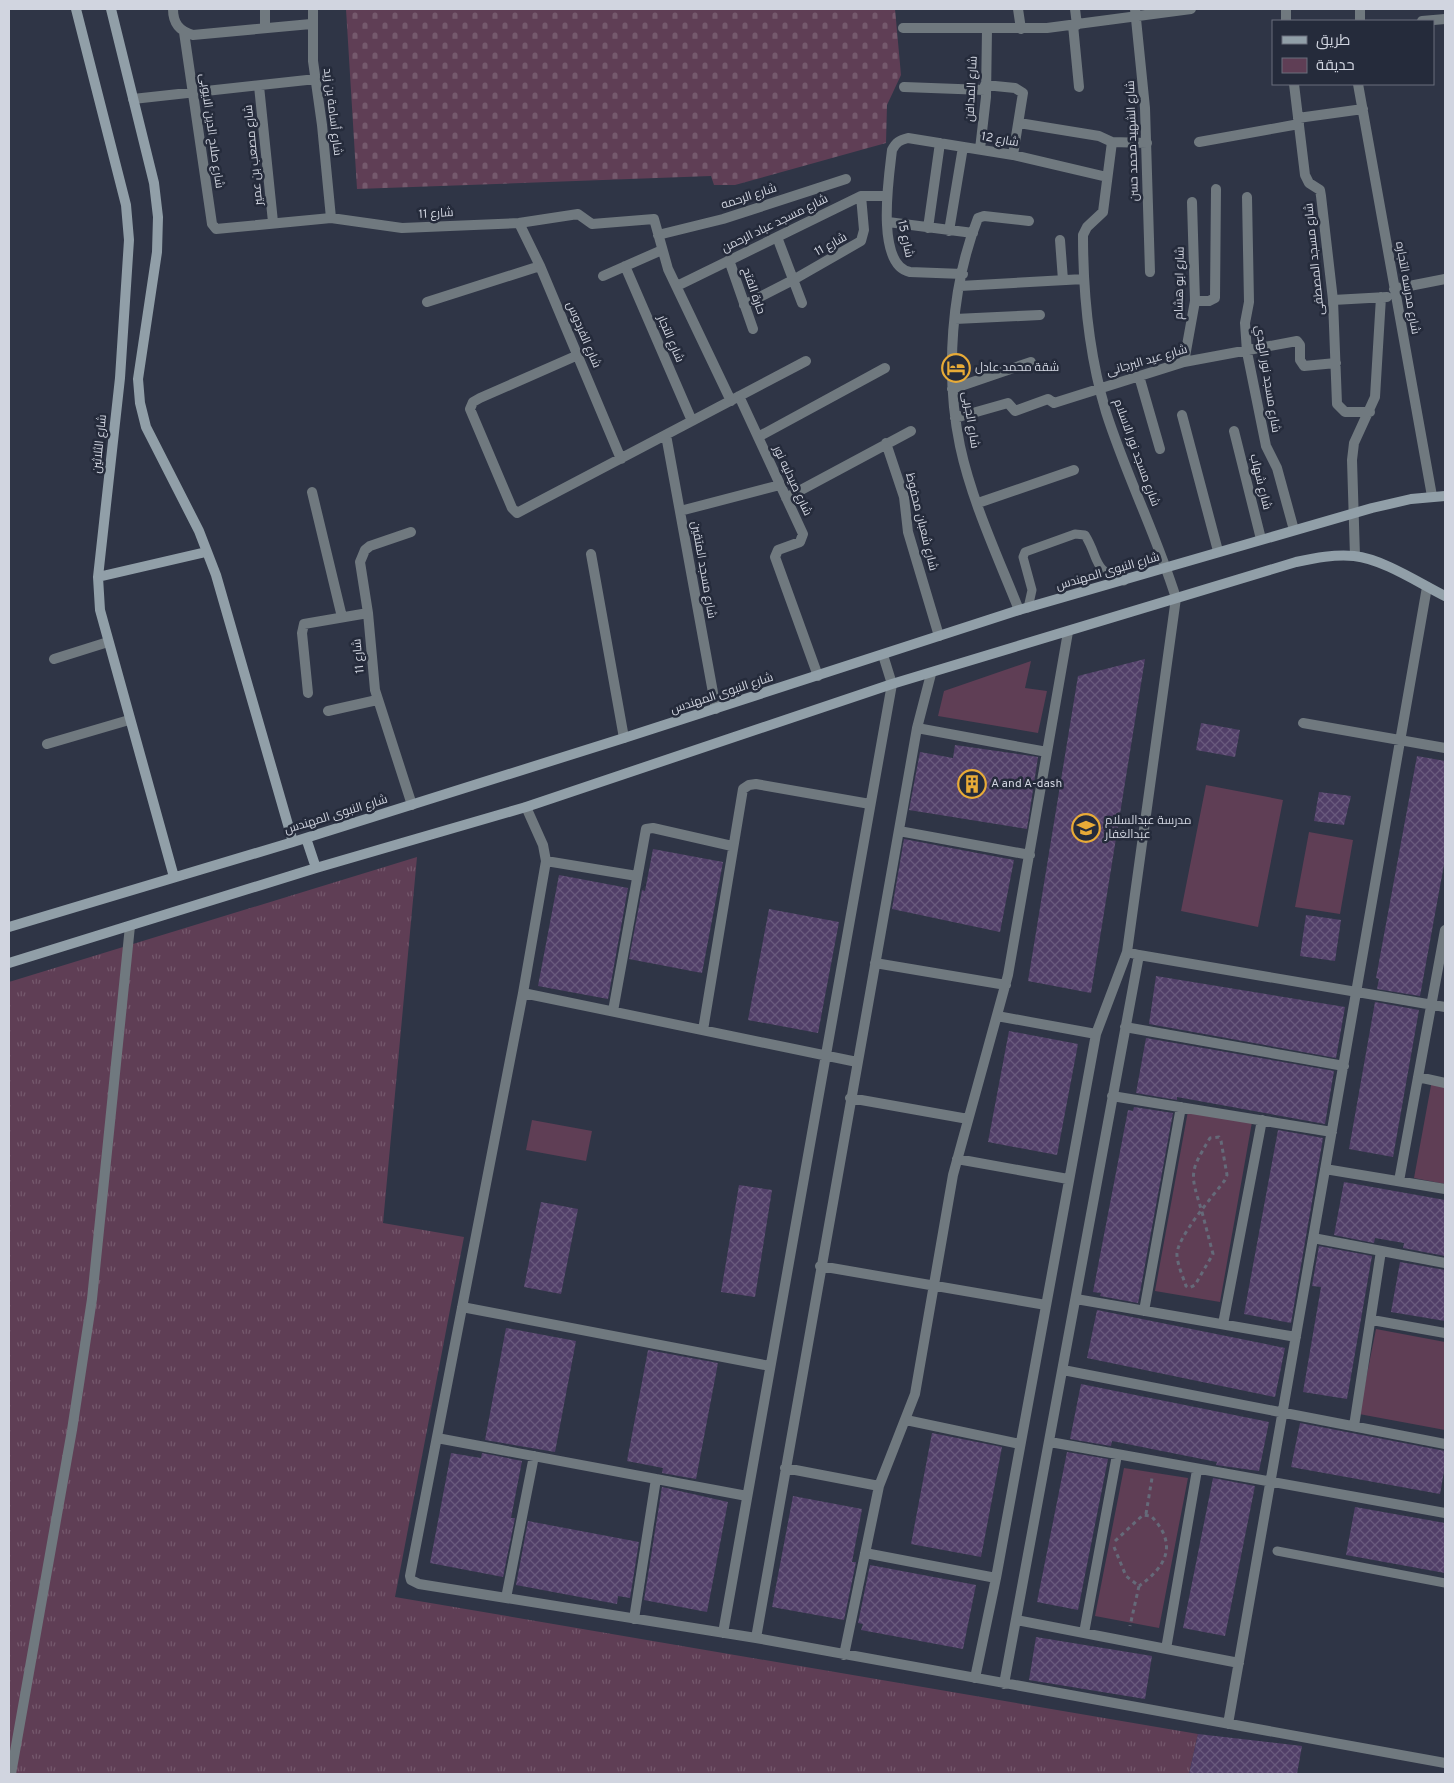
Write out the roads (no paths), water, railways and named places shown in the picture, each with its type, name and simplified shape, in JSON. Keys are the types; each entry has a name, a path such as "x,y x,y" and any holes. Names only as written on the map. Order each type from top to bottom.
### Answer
{"street":[{"name":"شارع الثلاثين","path":"76,9 128,222 128,258 120,378 98,577 100,610 174,877"},
{"path":"111,9 154,183 158,217 157,252 138,379 140,403 146,427 199,531 216,575 293,842"},
{"name":"شارع صلاح الدين الايوبى","path":"173,9 174,19 184,32 212,224 219,230"},
{"path":"265,9 265,28"},
{"name":"شارع أسامة بن زيد","path":"313,9 311,24 330,218"},
{"path":"1018,9 1021,29"},
{"path":"1075,9 1079,87"},
{"path":"903,28 1021,29 1075,25 1136,12 1191,9"},
{"name":"شارع الشهيد محمد حسن","path":"1136,12 1147,143 1150,272"},
{"path":"184,32 201,33 311,24"},
{"name":"شارع المدافن","path":"980,149 986,97 988,29"},
{"path":"133,99 316,79"},
{"name":"شارع مسجد المصطفى","path":"1294,85 1306,179 1320,190 1333,300 1339,408 1345,412 1370,412"},
{"name":"شارع مدرسه التجاره","path":"1358,85 1432,496"},
{"name":"شارع مصعب بن عمير","path":"259,86 273,222"},
{"path":"904,87 1020,89 1023,93 1013,155"},
{"path":"1199,142 1363,109"},
{"path":"1018,123 1099,136 1112,142 1147,143"},
{"name":"شارع 12","path":"892,150 895,144 908,138 1013,155 1107,177"},
{"name":"شارع مسجد نور الاسلام","path":"1112,142 1103,212 1087,227 1084,236 1084,279 1088,324 1100,388 1114,434 1167,568 1176,598"},
{"path":"928,228 940,143"},
{"path":"949,230 964,147"},
{"name":"شارع 15","path":"892,150 886,196 888,222 895,261 904,271 963,274"},
{"name":"شارع الرحمه","path":"658,235 723,219 846,179"},
{"path":"1195,301 1209,301 1215,298 1216,189"},
{"name":"شارع 11","path":"744,305 793,280 861,241 864,230 861,196"},
{"name":"شارع مسجد عباد الرحمن","path":"677,286 861,196 886,196"},
{"name":"شارع مسجد نور الهدي","path":"1247,197 1249,302 1245,323 1247,352 1266,446 1277,468 1294,530"},
{"name":"شارع ابو هشام","path":"1184,362 1195,301 1192,202"},
{"name":"شارع 11","path":"219,230 273,222 330,218 402,228 519,223 578,214 592,224 654,221 658,235"},
{"name":"شارع الجربى","path":"1023,609 978,503 960,447 952,389 954,319 973,233 981,216 1029,221"},
{"path":"888,222 973,233"},
{"name":"شارع الفردوس","path":"519,223 540,266 621,459"},
{"path":"658,235 677,286 735,399"},
{"path":"776,237 802,303"},
{"path":"1060,240 1063,280"},
{"path":"603,276 662,250"},
{"name":"حارة الفتح","path":"729,260 753,329"},
{"path":"427,302 540,266"},
{"name":"شارع التجار","path":"625,266 692,421"},
{"path":"960,286 1084,279"},
{"path":"1333,300 1381,297 1445,279"},
{"path":"1355,556 1352,460 1354,443 1360,427 1370,412 1376,389 1381,297"},
{"path":"954,319 1040,315"},
{"name":"شارع عيد البرجانى","path":"955,418 1008,403 1015,410 1048,399 1054,403 1184,362 1247,352 1297,341 1300,345 1300,360 1304,366 1336,363"},
{"path":"578,355 473,402 470,409 512,508 517,513 806,361"},
{"path":"952,389 1031,362"},
{"path":"758,437 884,368"},
{"path":"1139,376 1160,449"},
{"path":"120,378 138,379"},
{"name":"شارع صيدليه نور","path":"735,399 758,437 803,537 800,542 778,550 774,556 818,676"},
{"path":"1182,415 1218,551"},
{"path":"786,498 911,430"},
{"name":"شارع شهاب","path":"1234,431 1261,539"},
{"name":"شارع مسجد المتقين","path":"666,435 716,709"},
{"name":"شارع شعبان محفوظ","path":"886,443 904,497 908,532 939,636"},
{"path":"978,503 1074,470"},
{"path":"680,512 780,485"},
{"path":"312,492 342,617"},
{"name":"شارع النبوى المهندس","path":"9,928 412,805 1023,609 1392,502 1445,496"},
{"name":"شارع 11","path":"411,532 370,546 361,556 360,568 368,613 377,700 412,805"},
{"path":"98,577 206,552"},
{"path":"591,554 624,738"},
{"path":"9,963 316,868 526,807 892,684 931,674 1296,562 1335,556 1355,556 1392,569 1445,596"},
{"path":"1228,1724 1427,587"},
{"path":"975,1678 996,1578 1096,1034 1127,952 1176,598"},
{"path":"308,693 302,628 308,622 368,613"},
{"path":"844,1655 879,1486 915,1394 957,1159 1006,985 1068,632"},
{"path":"54,660 108,642"},
{"path":"723,1633 892,684 883,655"},
{"path":"756,1638 820,1266 917,728 931,674"},
{"path":"328,711 377,700"},
{"path":"47,744 129,720"},
{"path":"1303,724 1445,748"},
{"path":"917,728 1047,752"},
{"path":"703,1030 740,796 743,789 749,785 870,804"},
{"path":"526,807 543,845 546,861 523,992 410,1576 412,1580 419,1584 756,1638 1445,1763"},
{"path":"613,1011 644,832 648,828 732,846"},
{"path":"899,831 1030,855"},
{"path":"306,838 316,868"},
{"path":"546,861 636,876"},
{"path":"11,1774 71,1439 92,1299 130,926"},
{"path":"1399,1181 1445,930"},
{"path":"1127,952 1445,1008"},
{"path":"1004,1684 1139,955"},
{"path":"875,963 1006,985"},
{"path":"523,992 857,1062"},
{"path":"997,1016 1096,1034"},
{"path":"1125,1027 1344,1066"},
{"path":"1418,1077 1445,1083"},
{"path":"1112,1096 1332,1132"},
{"path":"850,1098 968,1119"},
{"path":"1144,1311 1181,1107"},
{"path":"1223,1324 1262,1120"},
{"path":"957,1159 1068,1179"},
{"path":"1326,1169 1445,1189"},
{"path":"1313,1238 1445,1263"},
{"path":"1354,1426 1372,1320 1381,1251"},
{"path":"820,1266 1046,1305"},
{"path":"1076,1300 1296,1337"},
{"path":"462,1307 770,1366"},
{"path":"1372,1320 1445,1333"},
{"path":"1063,1370 1445,1444"},
{"path":"906,1420 1020,1444"},
{"path":"437,1438 747,1496"},
{"path":"1050,1442 1197,1470 1445,1513"},
{"path":"1084,1633 1117,1455"},
{"path":"506,1598 534,1456"},
{"path":"785,1468 879,1486"},
{"path":"1166,1649 1197,1470"},
{"path":"634,1619 656,1479"},
{"path":"865,1552 996,1578"},
{"path":"1016,1620 1239,1663"}],"lane":[{"path":"1023,609 1032,590 1023,557 1025,552 1075,534 1085,535 1096,564 1104,572 1124,581"},
{"path":"1277,1552 1445,1583"}],"place":[{"name":"شقة محمد عادل","path":"956,368"},
{"name":"A and A-dash","path":"972,784"},
{"name":"مدرسة عبدالسلام عبدالغفار","path":"1086,828"}]}
